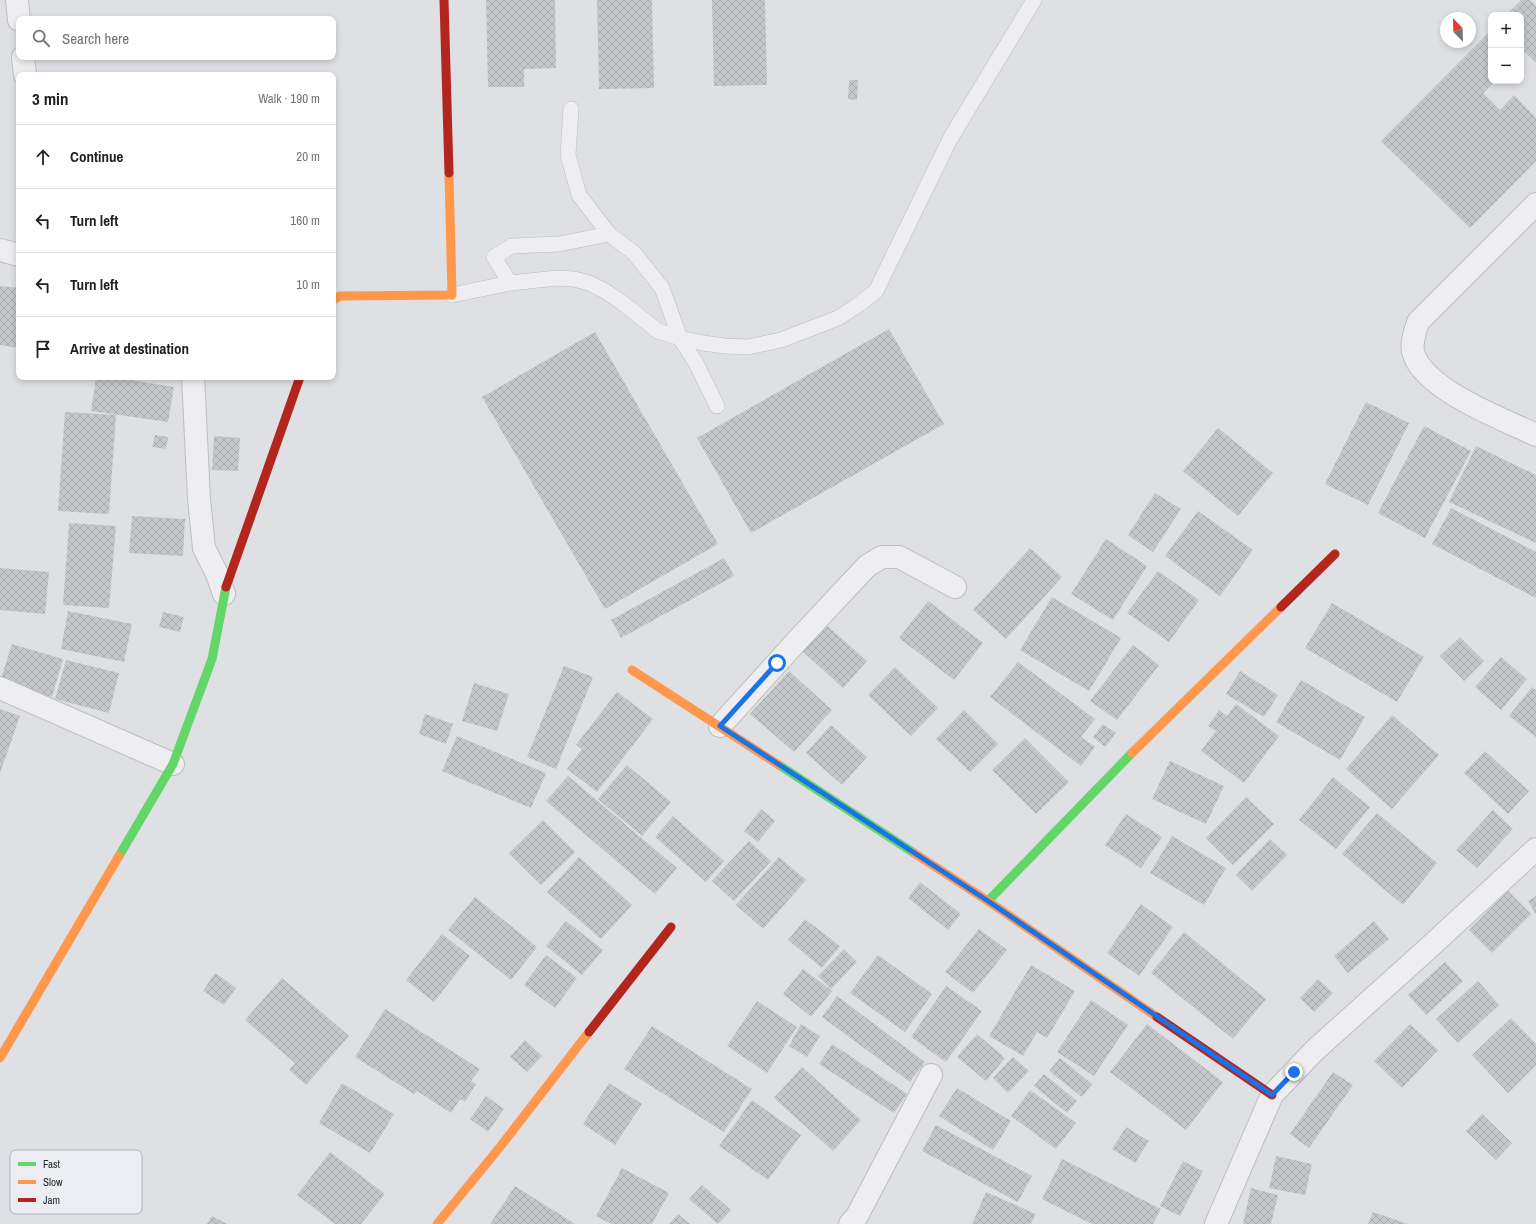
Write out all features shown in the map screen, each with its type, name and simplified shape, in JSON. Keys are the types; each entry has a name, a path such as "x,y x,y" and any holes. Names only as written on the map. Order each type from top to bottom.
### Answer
{"street":[{"path":"17,0 19,16"},
{"path":"336,298 340,296 452,295 444,0"},
{"path":"24,60 26,72"},
{"path":"1536,204 1418,322 1414,339 1414,354 1423,370 1435,382 1474,406 1536,435"},
{"path":"0,250 16,254"},
{"path":"193,380 199,499 204,548 217,574 224,594"},
{"path":"0,1058 173,764 212,659 224,594 299,380"},
{"path":"988,901 1166,719 1335,554"},
{"path":"720,726 867,566 882,557 899,557 956,587"},
{"path":"632,670 988,901 1272,1095"},
{"path":"0,688 173,764"},
{"path":"1216,1224 1272,1095 1315,1050 1422,954 1536,848"},
{"path":"437,1224 500,1147 671,927"},
{"path":"850,1224 856,1216 931,1075"}],"lane":[{"path":"452,295 510,283 557,278 574,279 589,283 620,301 658,331 680,338 725,346 748,347 781,340 838,318 876,291 950,139 1034,0"},
{"path":"571,109 568,154 579,195 609,234 634,253 662,288 680,338 696,363 717,406"},
{"path":"510,283 494,257 512,246 559,244 609,234"}],"building":[{"path":"486,0 555,0 556,68 524,69 524,87 488,87"},
{"path":"597,0 652,0 654,88 599,89"},
{"path":"712,0 765,0 767,85 714,86"},
{"path":"1521,0 1530,0 1536,6 1536,63 1525,52 1524,53 1524,12 1509,12"},
{"path":"1488,33 1488,84 1492,84 1483,93 1500,110 1514,95 1536,118 1536,161 1470,228 1381,141 1473,48 1476,48 1476,45"},
{"path":"849,80 858,80 857,100 848,99"},
{"path":"0,286 16,288 16,348 0,345"},
{"path":"889,329 944,424 751,533 697,438"},
{"path":"595,332 718,544 605,609 482,397"},
{"path":"96,380 130,380 174,387 168,422 91,411"},
{"path":"1366,402 1409,423 1368,505 1325,484"},
{"path":"65,412 116,415 109,514 58,511"},
{"path":"1424,426 1471,451 1425,538 1378,513"},
{"path":"1218,428 1273,473 1238,516 1183,471"},
{"path":"155,435 168,437 166,449 152,447"},
{"path":"214,436 240,438 238,471 212,470"},
{"path":"1476,446 1536,475 1536,543 1449,502"},
{"path":"1155,493 1181,509 1153,552 1128,535"},
{"path":"1451,508 1536,552 1536,598 1432,544"},
{"path":"1198,511 1253,550 1220,596 1165,556"},
{"path":"132,516 185,519 183,556 129,553"},
{"path":"69,523 116,526 109,608 63,605"},
{"path":"1106,539 1147,566 1113,620 1071,594"},
{"path":"1030,548 1062,577 1006,639 973,610"},
{"path":"724,558 734,576 621,638 611,620"},
{"path":"0,568 49,572 45,614 0,610"},
{"path":"1158,571 1199,600 1169,642 1127,613"},
{"path":"1052,597 1121,638 1089,691 1020,650"},
{"path":"928,601 983,643 954,680 899,638"},
{"path":"1332,603 1424,657 1397,702 1305,648"},
{"path":"68,611 132,624 124,662 61,649"},
{"path":"163,612 184,617 180,632 159,627"},
{"path":"824,623 867,661 843,688 800,649"},
{"path":"1460,637 1484,661 1464,681 1440,656"},
{"path":"12,644 63,659 52,697 0,682"},
{"path":"1133,645 1159,665 1117,720 1090,701"},
{"path":"1501,657 1527,679 1501,710 1475,687"},
{"path":"66,660 119,673 109,713 55,699"},
{"path":"1018,662 1095,719 1081,737 1095,747 1081,766 990,697"},
{"path":"564,666 593,677 556,769 527,757"},
{"path":"895,667 938,708 911,736 868,695"},
{"path":"789,671 832,710 794,752 750,714"},
{"path":"1240,671 1278,695 1264,717 1226,694"},
{"path":"1301,680 1365,717 1340,760 1276,722"},
{"path":"474,683 509,694 497,731 462,721"},
{"path":"1532,687 1536,690 1536,737 1509,716"},
{"path":"617,692 653,719 597,792 567,769 582,749 576,745"},
{"path":"1236,704 1279,736 1244,783 1201,751 1216,731 1208,726 1219,710 1227,716"},
{"path":"0,709 20,716 0,773"},
{"path":"964,710 998,744 970,772 936,739"},
{"path":"425,714 453,724 446,744 419,734"},
{"path":"1392,715 1439,755 1392,809 1346,769"},
{"path":"1103,724 1116,733 1105,747 1093,737"},
{"path":"831,725 867,757 842,785 806,753"},
{"path":"457,736 546,773 531,808 442,771"},
{"path":"1025,738 1069,782 1036,814 992,770"},
{"path":"1485,751 1529,791 1508,814 1464,773"},
{"path":"1170,761 1224,786 1206,824 1152,799"},
{"path":"627,765 671,802 642,836 598,799"},
{"path":"568,776 677,868 655,894 546,801"},
{"path":"1333,777 1370,807 1336,849 1299,820"},
{"path":"1246,797 1274,824 1233,865 1206,838"},
{"path":"761,809 775,821 758,842 744,831"},
{"path":"1493,810 1513,829 1477,868 1456,850"},
{"path":"1377,813 1437,863 1403,905 1342,854"},
{"path":"1126,814 1162,837 1141,868 1105,845"},
{"path":"673,816 724,861 706,882 655,837"},
{"path":"543,820 575,852 541,885 509,853"},
{"path":"1172,836 1226,868 1204,905 1150,873"},
{"path":"1270,839 1287,855 1252,891 1236,875"},
{"path":"749,841 771,861 734,901 712,881"},
{"path":"579,857 632,905 601,939 547,892"},
{"path":"779,857 806,880 763,929 736,905"},
{"path":"920,882 961,914 948,930 908,898"},
{"path":"1508,891 1531,914 1492,953 1469,930"},
{"path":"1536,896 1536,914 1528,901"},
{"path":"475,897 537,947 511,980 448,930"},
{"path":"1141,904 1173,927 1139,976 1107,953"},
{"path":"805,919 840,946 822,968 788,940"},
{"path":"566,921 603,950 582,975 546,946"},
{"path":"1374,921 1389,939 1348,973 1334,956"},
{"path":"979,929 1007,950 973,993 945,972"},
{"path":"1184,932 1266,999 1233,1039 1151,973"},
{"path":"442,934 470,956 434,1002 406,980"},
{"path":"844,949 857,962 831,989 818,976"},
{"path":"546,955 577,978 555,1008 524,985"},
{"path":"878,955 932,994 905,1032 850,993"},
{"path":"1445,962 1463,981 1426,1015 1408,995"},
{"path":"1031,965 1075,991 1047,1038 1037,1032 1023,1056 989,1036"},
{"path":"803,969 832,991 811,1017 783,994"},
{"path":"215,973 236,988 224,1005 203,991"},
{"path":"282,978 349,1036 306,1085 289,1070 295,1063 245,1020"},
{"path":"1318,979 1333,993 1314,1012 1300,998"},
{"path":"1478,981 1499,1005 1458,1043 1436,1019"},
{"path":"946,986 982,1011 946,1062 911,1037"},
{"path":"837,996 925,1062 910,1082 822,1017"},
{"path":"1091,1000 1128,1025 1094,1076 1057,1052"},
{"path":"757,1001 797,1027 767,1073 727,1046"},
{"path":"385,1009 480,1069 471,1081 476,1084 465,1102 460,1099 451,1113 417,1091 414,1094 355,1057"},
{"path":"1511,1018 1536,1044 1536,1065 1508,1093 1472,1055"},
{"path":"801,1024 820,1036 807,1057 789,1046"},
{"path":"1147,1024 1223,1082 1186,1130 1110,1072"},
{"path":"1410,1024 1438,1050 1402,1088 1374,1061"},
{"path":"652,1026 752,1089 724,1132 624,1069"},
{"path":"977,1034 1005,1058 986,1081 957,1057"},
{"path":"525,1040 542,1056 527,1072 510,1057"},
{"path":"832,1044 907,1094 894,1113 819,1064"},
{"path":"1013,1057 1029,1071 1008,1093 993,1078"},
{"path":"1060,1058 1092,1084 1082,1097 1049,1071"},
{"path":"802,1067 861,1120 833,1151 774,1098"},
{"path":"1333,1072 1353,1085 1309,1148 1290,1134"},
{"path":"1044,1074 1077,1101 1067,1113 1034,1086"},
{"path":"342,1083 394,1114 370,1153 319,1123"},
{"path":"609,1083 642,1104 615,1145 583,1124"},
{"path":"957,1088 1011,1121 993,1150 939,1116"},
{"path":"1030,1090 1076,1123 1056,1149 1011,1116"},
{"path":"486,1096 504,1109 488,1132 470,1119"},
{"path":"752,1100 801,1135 768,1180 719,1146"},
{"path":"1482,1114 1512,1143 1496,1160 1466,1131"},
{"path":"936,1125 1032,1176 1018,1202 922,1151"},
{"path":"1126,1127 1149,1141 1135,1163 1112,1149"},
{"path":"330,1152 385,1194 361,1224 335,1224 297,1195"},
{"path":"1276,1156 1312,1164 1305,1195 1269,1188"},
{"path":"1062,1159 1161,1209 1153,1224 1092,1224 1042,1199"},
{"path":"1183,1161 1203,1171 1180,1216 1160,1206"},
{"path":"622,1168 669,1193 652,1224 611,1224 596,1216"},
{"path":"702,1185 731,1210 718,1224 689,1199"},
{"path":"515,1186 575,1224 490,1224"},
{"path":"1251,1188 1278,1195 1271,1224 1243,1224"},
{"path":"986,1192 1036,1214 1031,1224 972,1224"},
{"path":"1373,1212 1408,1224 1368,1224"},
{"path":"678,1214 690,1224 669,1224"},
{"path":"212,1216 227,1224 207,1224"}],"traffic: fast":[{"path":"119,856 173,764 212,659 226,587"},
{"path":"988,901 1132,753"},
{"path":"779,765 914,853"}],"traffic: slow":[{"path":"336,298 340,296 452,295 449,173"},
{"path":"1132,753 1281,607"},
{"path":"632,670 779,765"},
{"path":"914,853 988,901 1157,1017"},
{"path":"0,1058 119,856"},
{"path":"437,1224 500,1147 589,1032"}],"traffic: jam":[{"path":"444,0 449,173"},
{"path":"226,587 299,380"},
{"path":"1281,607 1335,554"},
{"path":"589,1032 671,927"},
{"path":"1157,1017 1272,1095"}],"route":[{"path":"777,663 720,726 988,901 1272,1095 1294,1072"}]}
